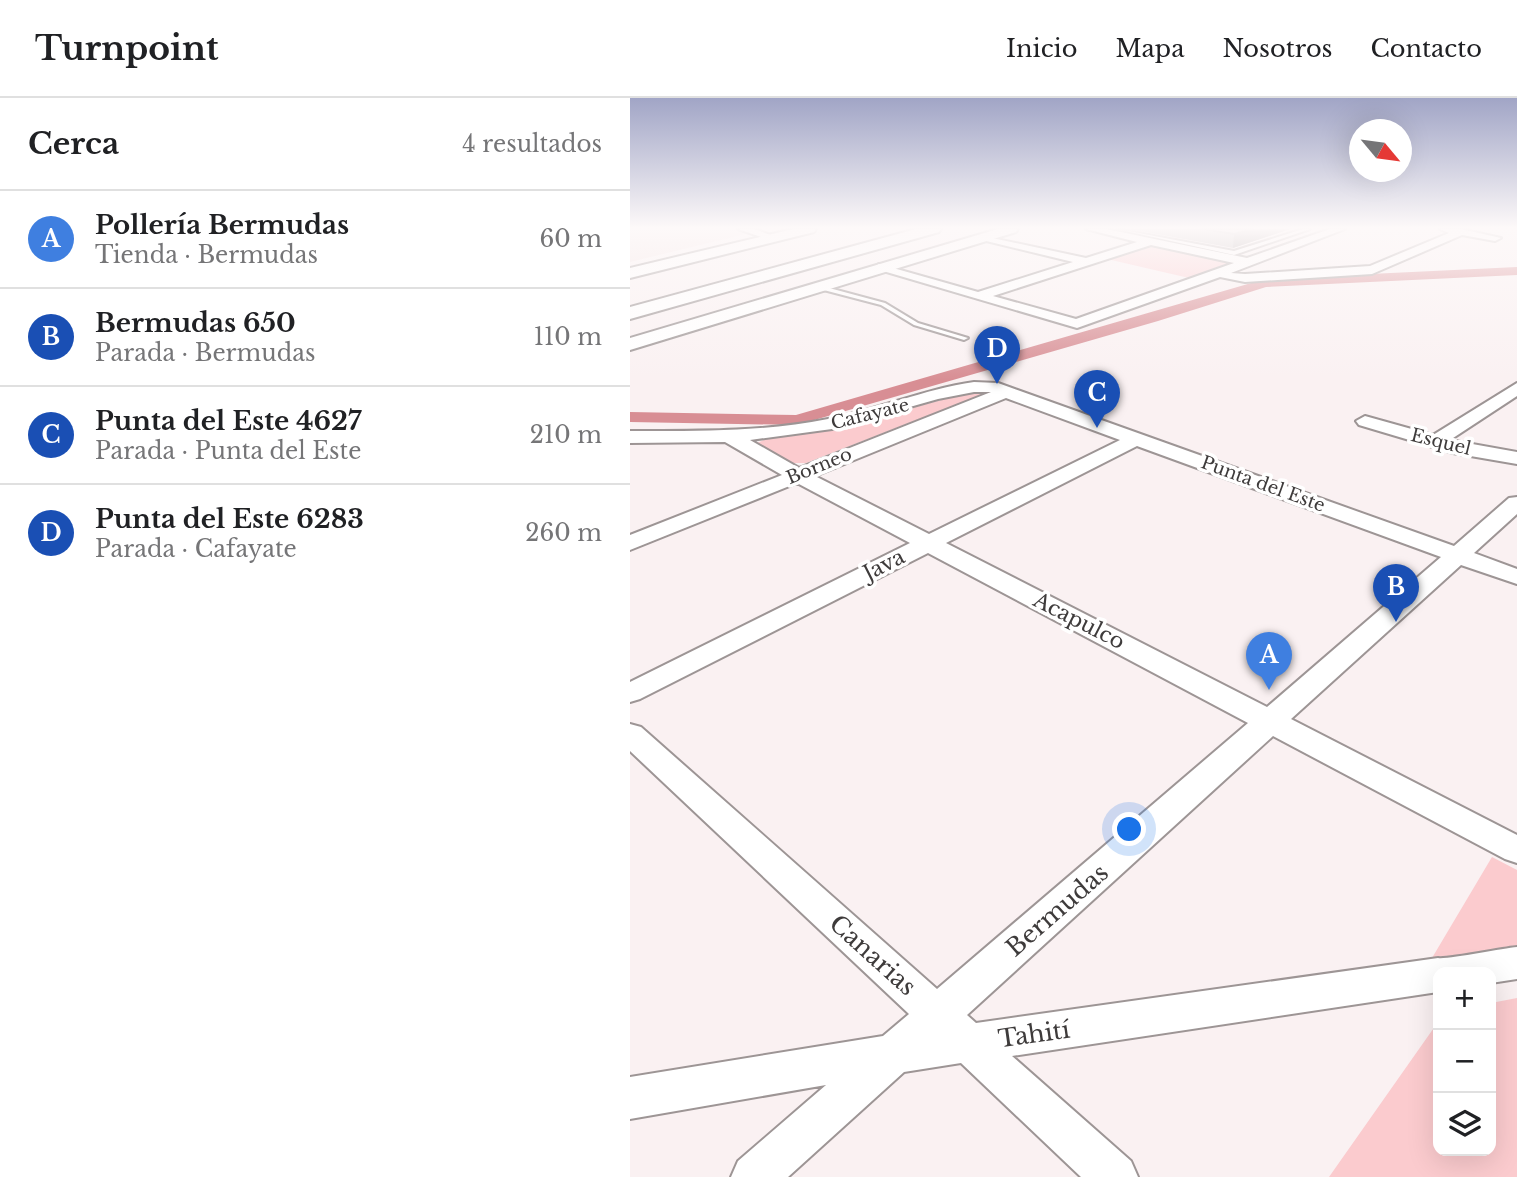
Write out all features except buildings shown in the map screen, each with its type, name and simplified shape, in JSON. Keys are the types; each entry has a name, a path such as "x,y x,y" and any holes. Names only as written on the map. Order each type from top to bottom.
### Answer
{"highway":[{"path":"630,296 693,279"},
{"path":"630,313 751,279"}],"street":[{"path":"630,344 843,279"},
{"path":"920,279 1077,324 1202,279"},
{"path":"979,296 1032,279"},
{"name":"Cafayate","path":"729,436 831,424 966,388 992,387 1009,391"},
{"path":"1435,442 1517,388"},
{"name":"Punta del Este","path":"1009,391 1517,576"},
{"name":"Borneo","path":"630,543 1009,391"},
{"name":"Esquel","path":"1365,421 1435,442 1517,458"},
{"path":"630,437 729,436"},
{"name":"Acapulco","path":"729,436 797,475 1517,850"},
{"path":"630,457 675,437"},
{"name":"Java","path":"630,693 1138,438"},
{"name":"Bermudas","path":"754,1177 1517,503"},
{"name":"Canarias","path":"630,734 1115,1177"},
{"path":"1489,967 1517,963"},
{"name":"Tahití","path":"630,1098 893,1054 1433,976"}],"lane":[{"path":"818,287 883,304 916,324 964,338"}],"shaded area":[{"path":"978,390 986,393 806,463 788,463 757,446 757,443 766,439 897,412"},
{"path":"1492,857 1517,870 1517,952 1429,963"},
{"path":"1517,998 1517,1177 1329,1177 1433,1029 1433,1156 1496,1156 1496,1002"}],"waterway":[{"path":"630,417 797,420 1153,318 1265,283 1342,279"}],"place":[{"name":"Punta del Este 6283","path":"997,384"},
{"name":"Punta del Este 4627","path":"1097,428"},
{"name":"Bermudas 650","path":"1396,622"},
{"name":"Pollería Bermudas","path":"1269,690"}]}
